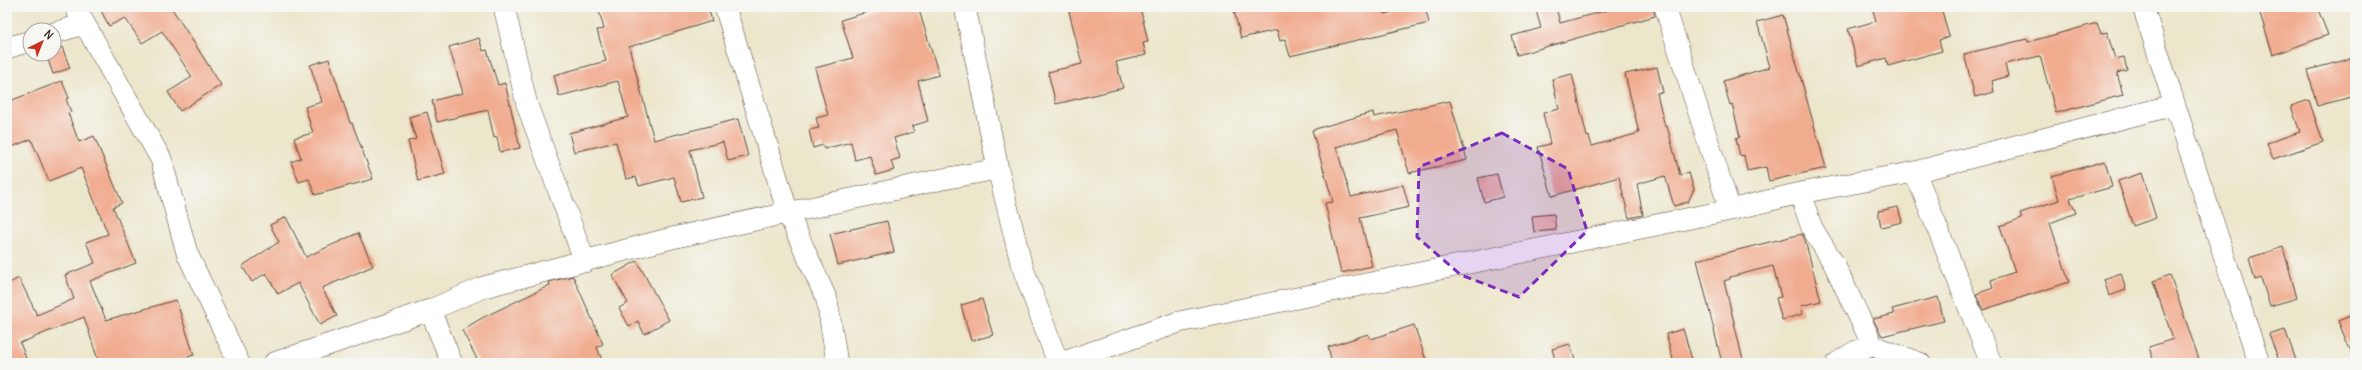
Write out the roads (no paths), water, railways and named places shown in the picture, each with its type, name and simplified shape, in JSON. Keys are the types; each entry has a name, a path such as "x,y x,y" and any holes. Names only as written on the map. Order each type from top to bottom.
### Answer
{"street":[{"path":"504,7 527,105 585,262"},
{"path":"725,7 788,213 827,300 837,363"},
{"path":"965,7 998,169 1021,263 1060,363 1179,322 1730,210 1800,193 1915,172 2174,105"},
{"path":"1665,7 1730,210"},
{"path":"2143,7 2259,363"},
{"path":"62,27 80,15 161,159 187,253 239,363"},
{"path":"7,48 22,43"},
{"path":"274,363 430,310 484,287 585,262 672,238 998,169"},
{"path":"1915,172 1991,363"},
{"path":"1800,193 1812,228 1834,264 1873,346"},
{"path":"430,310 452,363"},
{"path":"1837,363 1856,351 1873,346 1920,363"}]}
